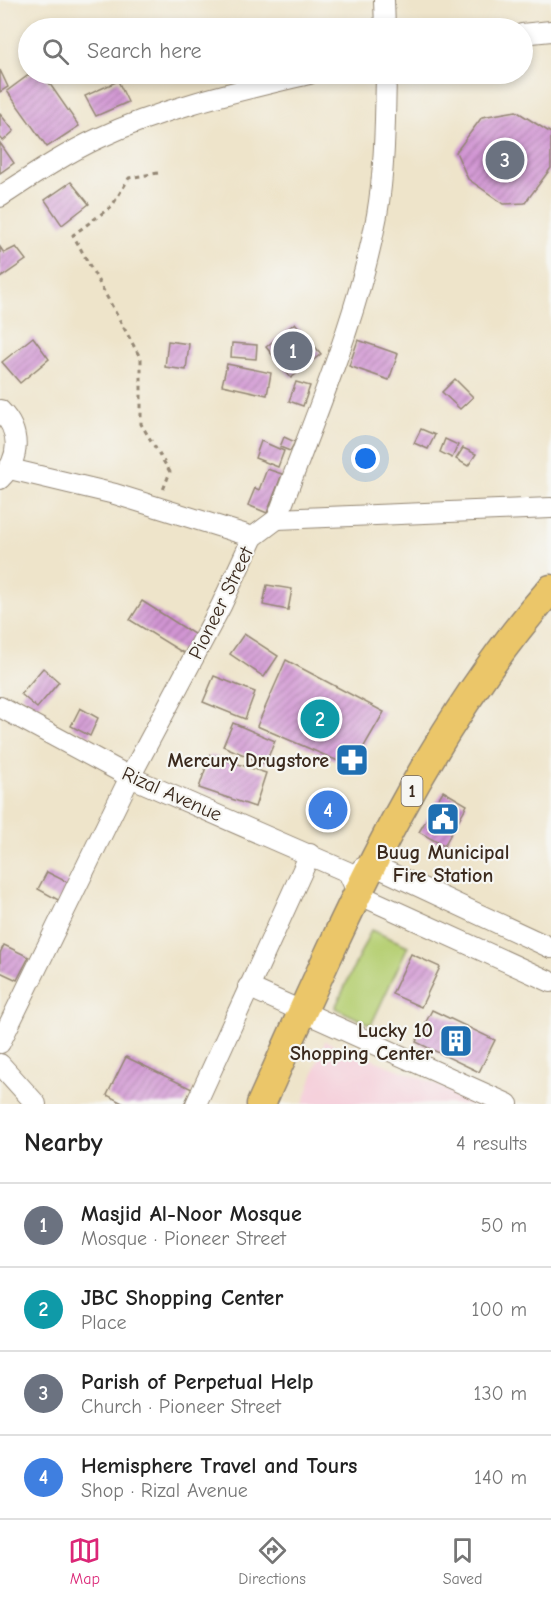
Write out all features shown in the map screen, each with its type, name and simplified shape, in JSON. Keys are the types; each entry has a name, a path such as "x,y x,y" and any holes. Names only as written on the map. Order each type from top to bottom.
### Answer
{"highway":[{"name":"1","path":"261,1104 360,877 485,674 551,589"}],"street":[{"path":"384,0 385,18"},
{"path":"533,33 551,31"},
{"path":"0,197 98,138 154,116 214,97 268,84"},
{"path":"386,84 383,164 367,258 355,303 277,519 551,508"},
{"path":"0,410 13,426 16,440 5,474 158,506 253,537"},
{"name":"Pioneer Street","path":"0,1043 130,777 216,615 253,537 277,519"},
{"name":"Rizal Avenue","path":"0,707 130,777 360,877 551,982"},
{"path":"196,1104 310,854"},
{"name":"Rizal Avenue","path":"360,877 551,948"},
{"path":"248,987 508,1104"},
{"path":"0,1064 36,1104"}],"path":[{"path":"158,173 129,178 112,206 73,235 141,359 141,424 170,472 158,506"}],"shaded area":[{"path":"325,1041 487,1104 303,1104"}],"green space":[{"path":"371,930 408,946 371,1025 335,1008"}],"building":[{"path":"0,70 8,87 0,92"},
{"path":"18,83 50,84 79,126 47,147 7,91"},
{"path":"111,84 119,84 128,102 96,116 85,96"},
{"path":"516,111 551,133 551,168 525,203 504,204 468,179 456,152 482,117"},
{"path":"0,114 14,131 3,141 0,137"},
{"path":"0,143 14,163 0,173"},
{"path":"71,182 89,204 62,225 45,200"},
{"path":"0,247 4,253 16,247 26,260 0,278"},
{"path":"295,323 321,354 291,378 266,347"},
{"path":"33,337 49,359 20,383 2,362"},
{"path":"358,340 398,354 389,380 349,366"},
{"path":"168,341 189,344 186,370 165,367"},
{"path":"232,343 257,345 256,359 231,357"},
{"path":"227,364 271,373 267,395 222,385"},
{"path":"455,379 473,397 460,409 442,392"},
{"path":"296,382 310,386 303,406 289,401"},
{"path":"421,429 435,435 428,449 414,443"},
{"path":"284,437 295,442 290,451 280,447"},
{"path":"445,439 458,445 452,458 440,452"},
{"path":"261,441 284,451 278,467 255,458"},
{"path":"463,448 476,454 468,466 456,459"},
{"path":"267,469 282,474 267,513 248,505 255,488 259,490"},
{"path":"267,585 292,589 288,610 263,605"},
{"path":"142,601 197,636 185,654 130,620"},
{"path":"244,634 278,656 264,677 230,654"},
{"path":"286,660 384,712 352,767 257,726"},
{"path":"43,668 59,682 37,708 21,694"},
{"path":"214,676 255,692 245,719 203,702"},
{"path":"80,708 98,718 90,736 71,726"},
{"path":"233,723 275,741 265,764 223,746"},
{"path":"210,755 266,773 255,807 199,788"},
{"name":"Buug Municipal Fire Station","path":"443,791 467,805 444,846 419,832"},
{"path":"47,872 69,883 60,901 38,889"},
{"path":"4,945 29,957 17,980 0,972 0,953"},
{"name":"Lucky 10 Shopping Center","path":"411,954 440,967 421,1007 392,994"},
{"name":"Lucky 10 Shopping Center","path":"432,1010 495,1040 479,1072 416,1042"},
{"path":"126,1057 192,1089 184,1104 124,1104 107,1095"}],"place":[{"name":"Parish of Perpetual Help","path":"505,160"},
{"name":"Masjid Al-Noor Mosque","path":"293,351"},
{"name":"JBC Shopping Center","path":"320,719"},
{"name":"Mercury Drugstore","path":"352,760"},
{"name":"Hemisphere Travel and Tours","path":"328,810"},
{"name":"Buug Municipal Fire Station","path":"443,819"},
{"name":"Lucky 10 Shopping Center","path":"456,1041"}]}
